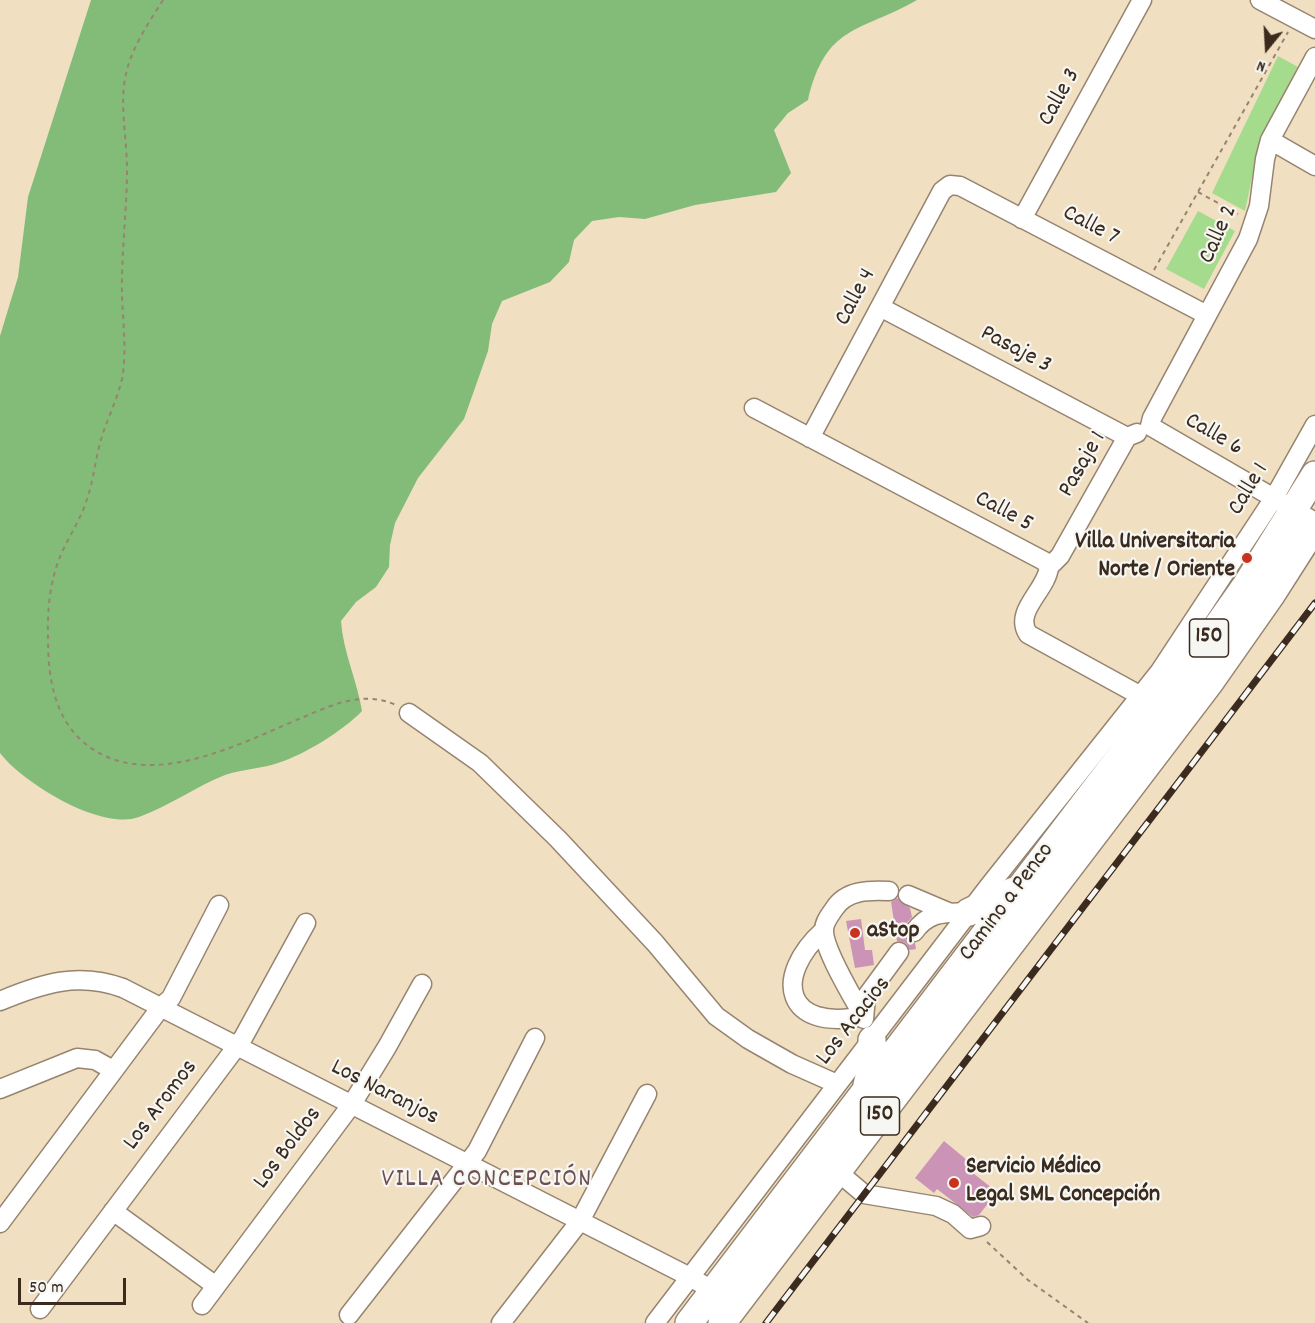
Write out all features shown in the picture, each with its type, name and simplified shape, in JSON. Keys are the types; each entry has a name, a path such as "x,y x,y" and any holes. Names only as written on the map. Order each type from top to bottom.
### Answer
{"highway":[{"name":"Camino a Penco","path":"689,1323 724,1306 837,1172 1210,681 1271,595 1315,475"},
{"name":"Camino a Penco","path":"724,1306 864,1092 1219,625 1300,514"},
{"path":"959,913 1022,885"},
{"path":"864,1092 872,1072 867,1028"}],"street":[{"name":"Calle 3","path":"1022,219 1142,0"},
{"path":"1260,0 1315,29"},
{"name":"Calle 2","path":"1150,426 1152,418 1244,249 1255,223 1270,140 1315,57"},
{"path":"1270,140 1315,166"},
{"name":"Calle 7","path":"950,185 960,186 1207,315"},
{"name":"Calle 4","path":"810,438 942,191 950,185"},
{"name":"Pasaje 3","path":"880,307 1127,437"},
{"name":"Calle 5","path":"754,408 1044,561 1049,567"},
{"name":"Calle 1","path":"1141,696 1199,615 1300,514 1315,425"},
{"name":"Pasaje 1","path":"1049,567 1060,556 1127,437 1150,426"},
{"name":"Calle 6","path":"1150,426 1300,514"},
{"path":"1049,567 1024,616 1024,626 1028,634 1141,696"},
{"name":"Los Acacios","path":"655,1323 837,1084 867,1028 959,913 1141,696"},
{"path":"409,713 480,763 558,839 655,943 716,1016 748,1039 792,1064 837,1084"},
{"path":"867,1028 821,1018 807,1012 796,999 792,986 795,969 805,951 824,930 834,909 846,896 863,892 889,891"},
{"path":"908,895 959,913"},
{"path":"0,1223 160,1006 171,998 219,905"},
{"path":"914,932 927,917 959,913"},
{"name":"Los Aromos","path":"40,1309 249,1031 306,923"},
{"path":"824,930 835,961 867,1028"},
{"path":"867,1028 866,997 899,952"},
{"name":"Los Naranjos","path":"0,1001 44,983 74,978 111,983 690,1276 724,1306"},
{"name":"Los Boldos","path":"202,1305 352,1104 422,984"},
{"path":"349,1314 468,1163 535,1038"},
{"path":"0,1089 77,1058 95,1060 113,1070"},
{"path":"501,1323 580,1221 647,1094"},
{"path":"837,1172 864,1194 936,1206 977,1228"},
{"path":"113,1211 216,1286"}],"path":[{"path":"163,0 135,50 125,76 123,99 127,180 122,272 124,363 118,392 101,441 86,503 62,552 52,584 48,639 54,698 71,730 86,744 116,760 143,767 182,761 223,749 347,701 380,699 409,713"},
{"path":"1147,284 1295,19"},
{"path":"1198,192 1255,223"},
{"path":"977,1228 1028,1280 1088,1323"}],"green space":[{"path":"91,0 917,0 848,34 824,57 815,75 808,100 788,113 774,130 791,173 776,192 695,205 645,219 619,217 592,221 574,240 569,262 550,282 502,301 492,324 488,351 464,419 418,478 395,523 390,545 389,567 376,587 356,602 341,621 344,644 362,711 334,734 300,754 272,765 225,775 150,813 123,819 104,817 84,811 64,801 26,778 0,753 0,336 18,277 28,197"},
{"path":"1278,56 1298,67 1260,139 1245,211 1212,193"},
{"path":"1198,211 1235,231 1204,289 1166,269"}],"building":[{"path":"897,898 910,908 912,917 905,925 903,935 907,941 915,943 916,949 910,950 905,943 897,941 891,902"},
{"path":"861,919 865,950 872,950 874,965 855,968 846,921"},
{"name":"Servicio Médico Legal SML Concepción","path":"944,1141 973,1165 969,1170 997,1192 979,1215 973,1217 937,1189 934,1193 915,1178"}],"railway":[{"path":"766,1323 1315,603"}],"place":[{"name":"Villa Universitaria Norte / Oriente","path":"1247,558"},
{"name":"aStop","path":"855,933"},
{"name":"Servicio Médico Legal SML Concepción","path":"954,1183"}],"district":[{"name":"VILLA CONCEPCIÓN","path":"487,1181"}]}
